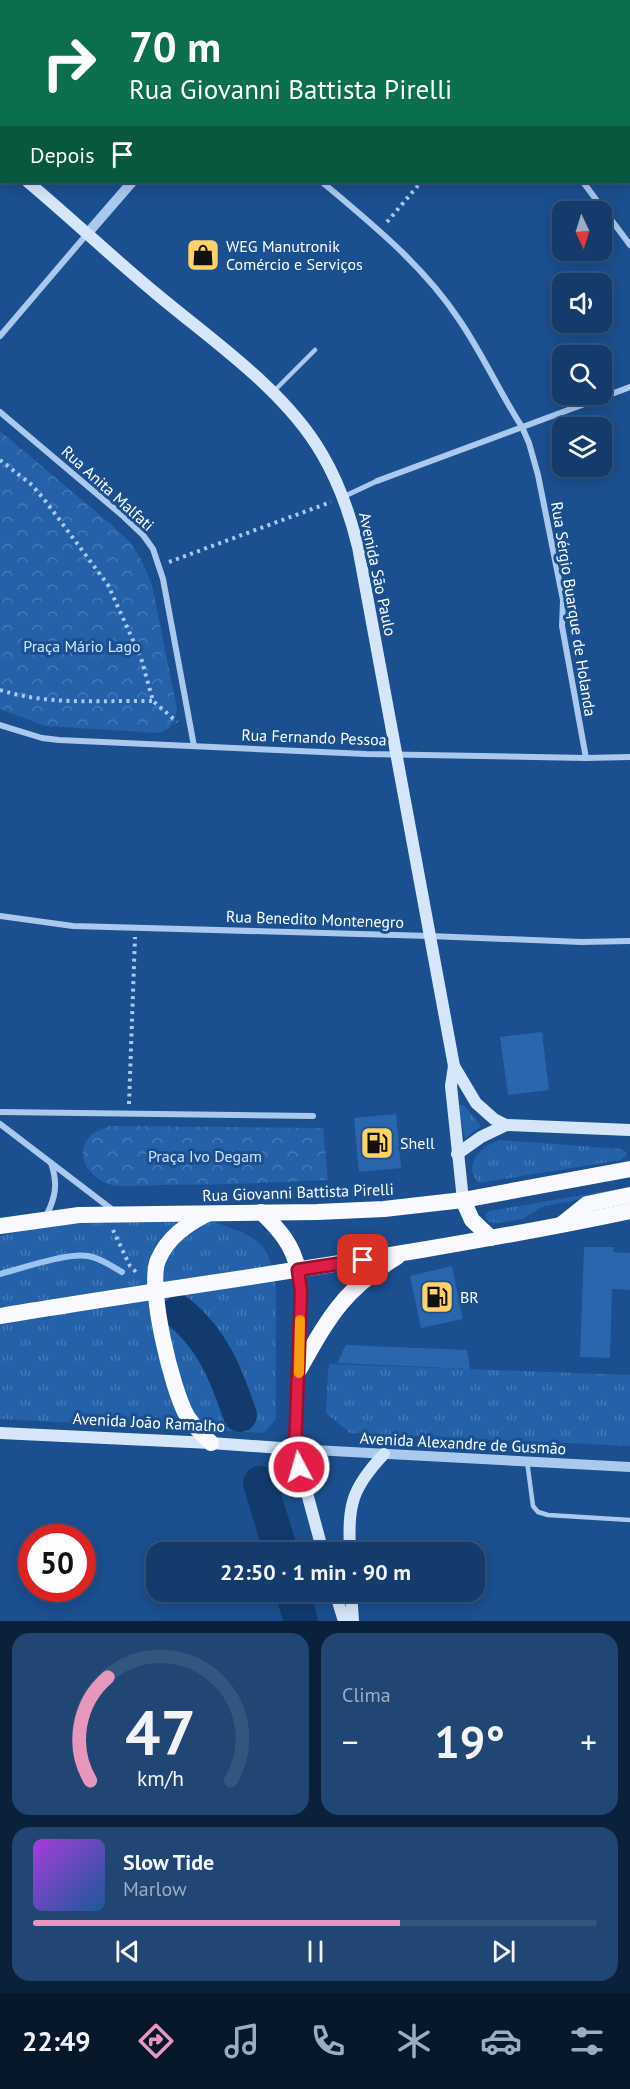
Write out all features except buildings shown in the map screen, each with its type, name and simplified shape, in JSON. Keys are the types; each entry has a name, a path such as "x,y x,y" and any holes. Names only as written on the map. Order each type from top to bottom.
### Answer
{"highway":[{"name":"Rua Giovanni Battista Pirelli","path":"0,1226 44,1219 112,1215 384,1209 463,1200 630,1169"},
{"path":"559,1226 587,1204 630,1195"},
{"path":"463,1200 472,1220 491,1238"},
{"path":"0,1316 155,1282 298,1270 403,1254 630,1211"},
{"path":"210,1212 187,1224 172,1237 157,1262 155,1282 157,1310 180,1401 187,1416 211,1443"},
{"path":"261,1212 290,1245 298,1270"},
{"path":"299,1370 321,1330 340,1303 374,1271 403,1254"}],"main road":[{"name":"Avenida São Paulo","path":"29,183 273,392 305,429 321,452 343,497 358,547 454,1066 451,1086 463,1200"},
{"name":"Avenida São Paulo","path":"454,1066 476,1103 489,1115 506,1125"},
{"path":"457,1154 481,1137 506,1125 630,1130"},
{"path":"298,1270 301,1292 295,1449 321,1542"},
{"name":"Avenida João Ramalho","path":"0,1432 295,1449"},
{"path":"349,1542 348,1520 354,1495 366,1473 384,1454"},
{"path":"338,1602 344,1621"},
{"path":"352,1602 353,1621"}],"street":[{"path":"0,336 131,183"},
{"name":"Rua Sérgio Buarque de Holanda","path":"323,183 380,230 426,277 460,320 522,427 538,475 563,600 562,626 586,758"},
{"path":"584,183 630,245"},
{"path":"343,497 377,481 630,387"},
{"name":"Rua Anita Malfati","path":"0,412 123,516 143,535 153,549 160,565 194,746"},
{"name":"Rua Fernando Pessoa","path":"0,725 42,738 194,746 396,754 630,757"},
{"name":"Rua Benedito Montenegro","path":"0,916 74,926 581,942 630,941"},
{"path":"0,1112 313,1116"},
{"path":"0,1124 51,1162 112,1215"},
{"path":"44,1219 56,1192 51,1162"},
{"name":"Avenida Alexandre de Gusmão","path":"295,1449 630,1467"}],"lane":[{"path":"273,392 315,350"},
{"path":"527,1461 533,1506 538,1512 548,1515 630,1520"}],"path":[{"path":"380,230 420,183"},
{"path":"0,460 32,485 108,585 141,658 153,701 175,722 191,723"},
{"path":"160,565 343,497"},
{"path":"0,690 19,696 49,700 153,701"},
{"path":"129,1114 136,927"},
{"path":"112,1215 130,1266 136,1272 155,1282"}],"green space":[{"name":"Praça Mário Lago","path":"0,431 113,526 132,544 144,565 152,585 177,709 174,722 167,730 158,733 45,726 0,709"},
{"path":"460,1105 464,1105 481,1126 466,1138 464,1136"},
{"name":"Praça Ivo Degam","path":"109,1126 323,1128 328,1180 112,1185 91,1173 84,1160 83,1152 91,1135"},
{"path":"500,1140 621,1149 627,1153 621,1160 479,1183 474,1176 473,1163 481,1151"},
{"path":"630,1187 630,1190 544,1206 522,1219 501,1223 489,1222 485,1215 489,1211"},
{"path":"210,1220 258,1242 269,1259 273,1272 276,1289 276,1419 264,1433 0,1419 0,1236 52,1226 78,1224"},
{"path":"330,1364 630,1375 630,1446 350,1433 326,1413"}],"waterway":[{"path":"0,1274 56,1259 79,1256 97,1258 122,1272"},
{"path":"179,1312 210,1347 224,1372 240,1415"},
{"path":"260,1483 278,1542"},
{"path":"295,1602 301,1621"}],"slow traffic":[{"path":"299,1373 300,1320"}],"place":[{"name":"WEG Manutronik Comércio e Serviços","path":"203,255"},
{"name":"Shell","path":"377,1143"},
{"name":"BR","path":"437,1297"}],"route":[{"path":"299,1467 295,1449 301,1292 298,1270 363,1260"}]}
